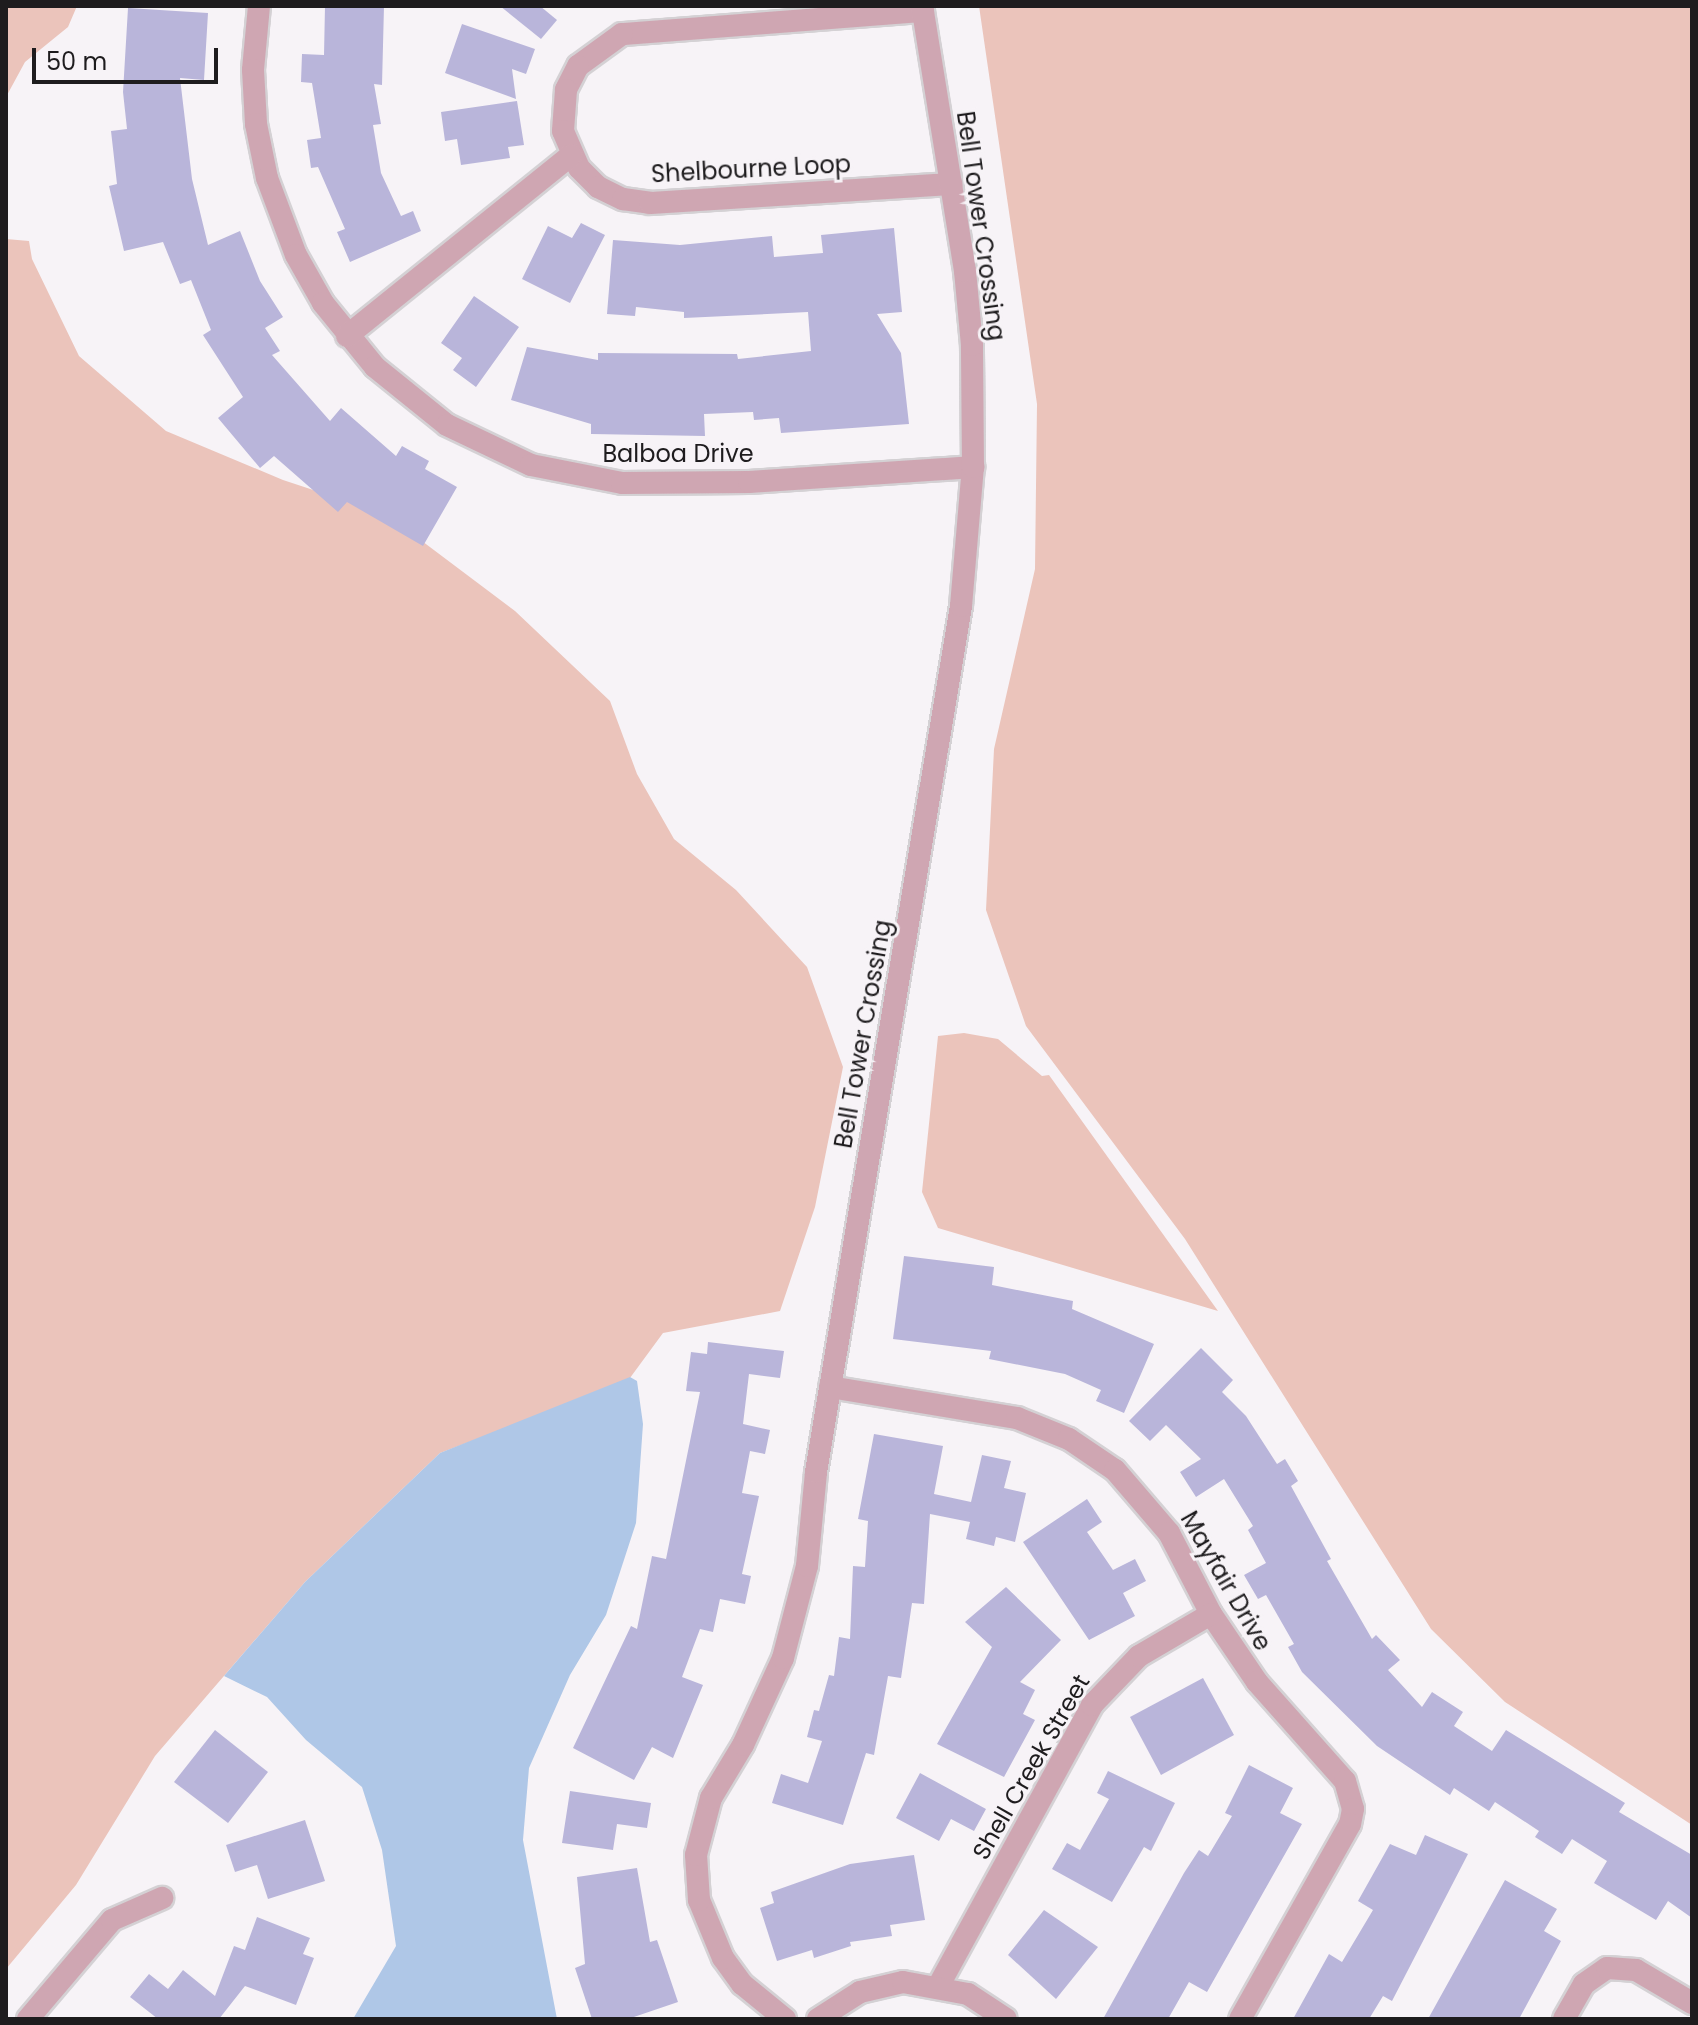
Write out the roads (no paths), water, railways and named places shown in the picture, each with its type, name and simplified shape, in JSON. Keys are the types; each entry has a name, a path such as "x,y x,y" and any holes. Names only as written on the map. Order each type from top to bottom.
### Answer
{"street":[{"name":"Balboa Drive","path":"259,6 253,70 256,124 267,178 296,255 347,336 398,389 447,425 502,454 561,473 652,485 973,467"},
{"path":"347,336 571,155 562,117 571,78 587,55 622,34 923,8"},
{"name":"Bell Tower Crossing","path":"785,2019 742,1984 723,1958 699,1900 696,1855 711,1798 771,1688 792,1628 807,1566 830,1387 961,606 973,467 972,345 923,8"},
{"name":"Shelbourne Loop","path":"571,155 610,194 650,203 951,184"},
{"name":"Mayfair Drive","path":"830,1387 1017,1418 1092,1453 1153,1510 1211,1614 1257,1682 1345,1781 1353,1809 1350,1824 1240,2019"},
{"name":"Shell Creek Street","path":"939,1985 1092,1705 1139,1656 1211,1614"},
{"path":"28,2019 112,1920 162,1898"},
{"path":"1564,2019 1584,1984 1607,1968 1636,1970 1692,2003"},
{"path":"818,2019 840,2002 881,1985 939,1985 968,1994 1006,2019"}],"water":[{"path":"630,1377 637,1381 643,1424 636,1523 606,1615 570,1675 529,1768 523,1840 557,2019 353,2019 396,1946 382,1850 362,1787 306,1740 267,1697 224,1676 305,1582 440,1453"}]}
